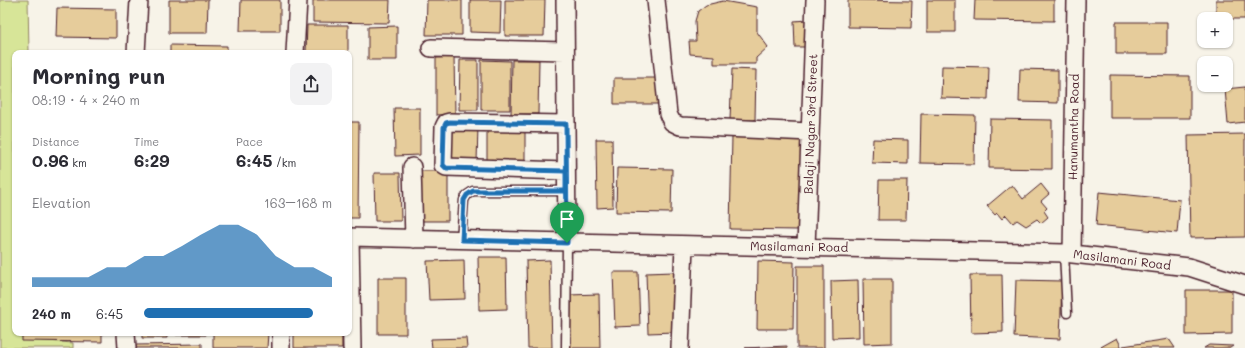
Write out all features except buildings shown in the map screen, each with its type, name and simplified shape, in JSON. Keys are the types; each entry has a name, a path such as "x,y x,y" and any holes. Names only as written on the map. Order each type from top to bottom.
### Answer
{"street":[{"path":"136,50 139,0"},
{"path":"295,50 298,0"},
{"path":"565,0 567,243"},
{"path":"656,0 668,114 672,122 680,126 810,132"},
{"name":"Balaji Nagar 3rd Street","path":"806,247 815,0"},
{"name":"Hanumantha Road","path":"1068,253 1076,0"},
{"path":"431,48 565,51"},
{"path":"566,124 446,123 444,127 443,165 446,168 566,171"},
{"path":"412,167 414,239"},
{"name":"Masilamani Road","path":"352,237 1068,253 1189,267 1245,286"},
{"path":"680,348 684,245"},
{"path":"126,336 126,348"},
{"path":"280,348 281,336"},
{"path":"352,336 352,348"}],"lane":[{"path":"462,240 464,200 467,195 473,191 566,191"},
{"path":"566,348 567,243"},
{"path":"1067,313 1068,253"}],"green space":[{"path":"0,0 28,0 29,50 12,50 12,336 33,336 34,340 73,343 73,348 0,348"}],"route":[{"path":"446,123 566,124 567,243 462,240 464,200 467,195 473,191 566,191 566,171 446,168 443,165 444,127 446,123"}]}
